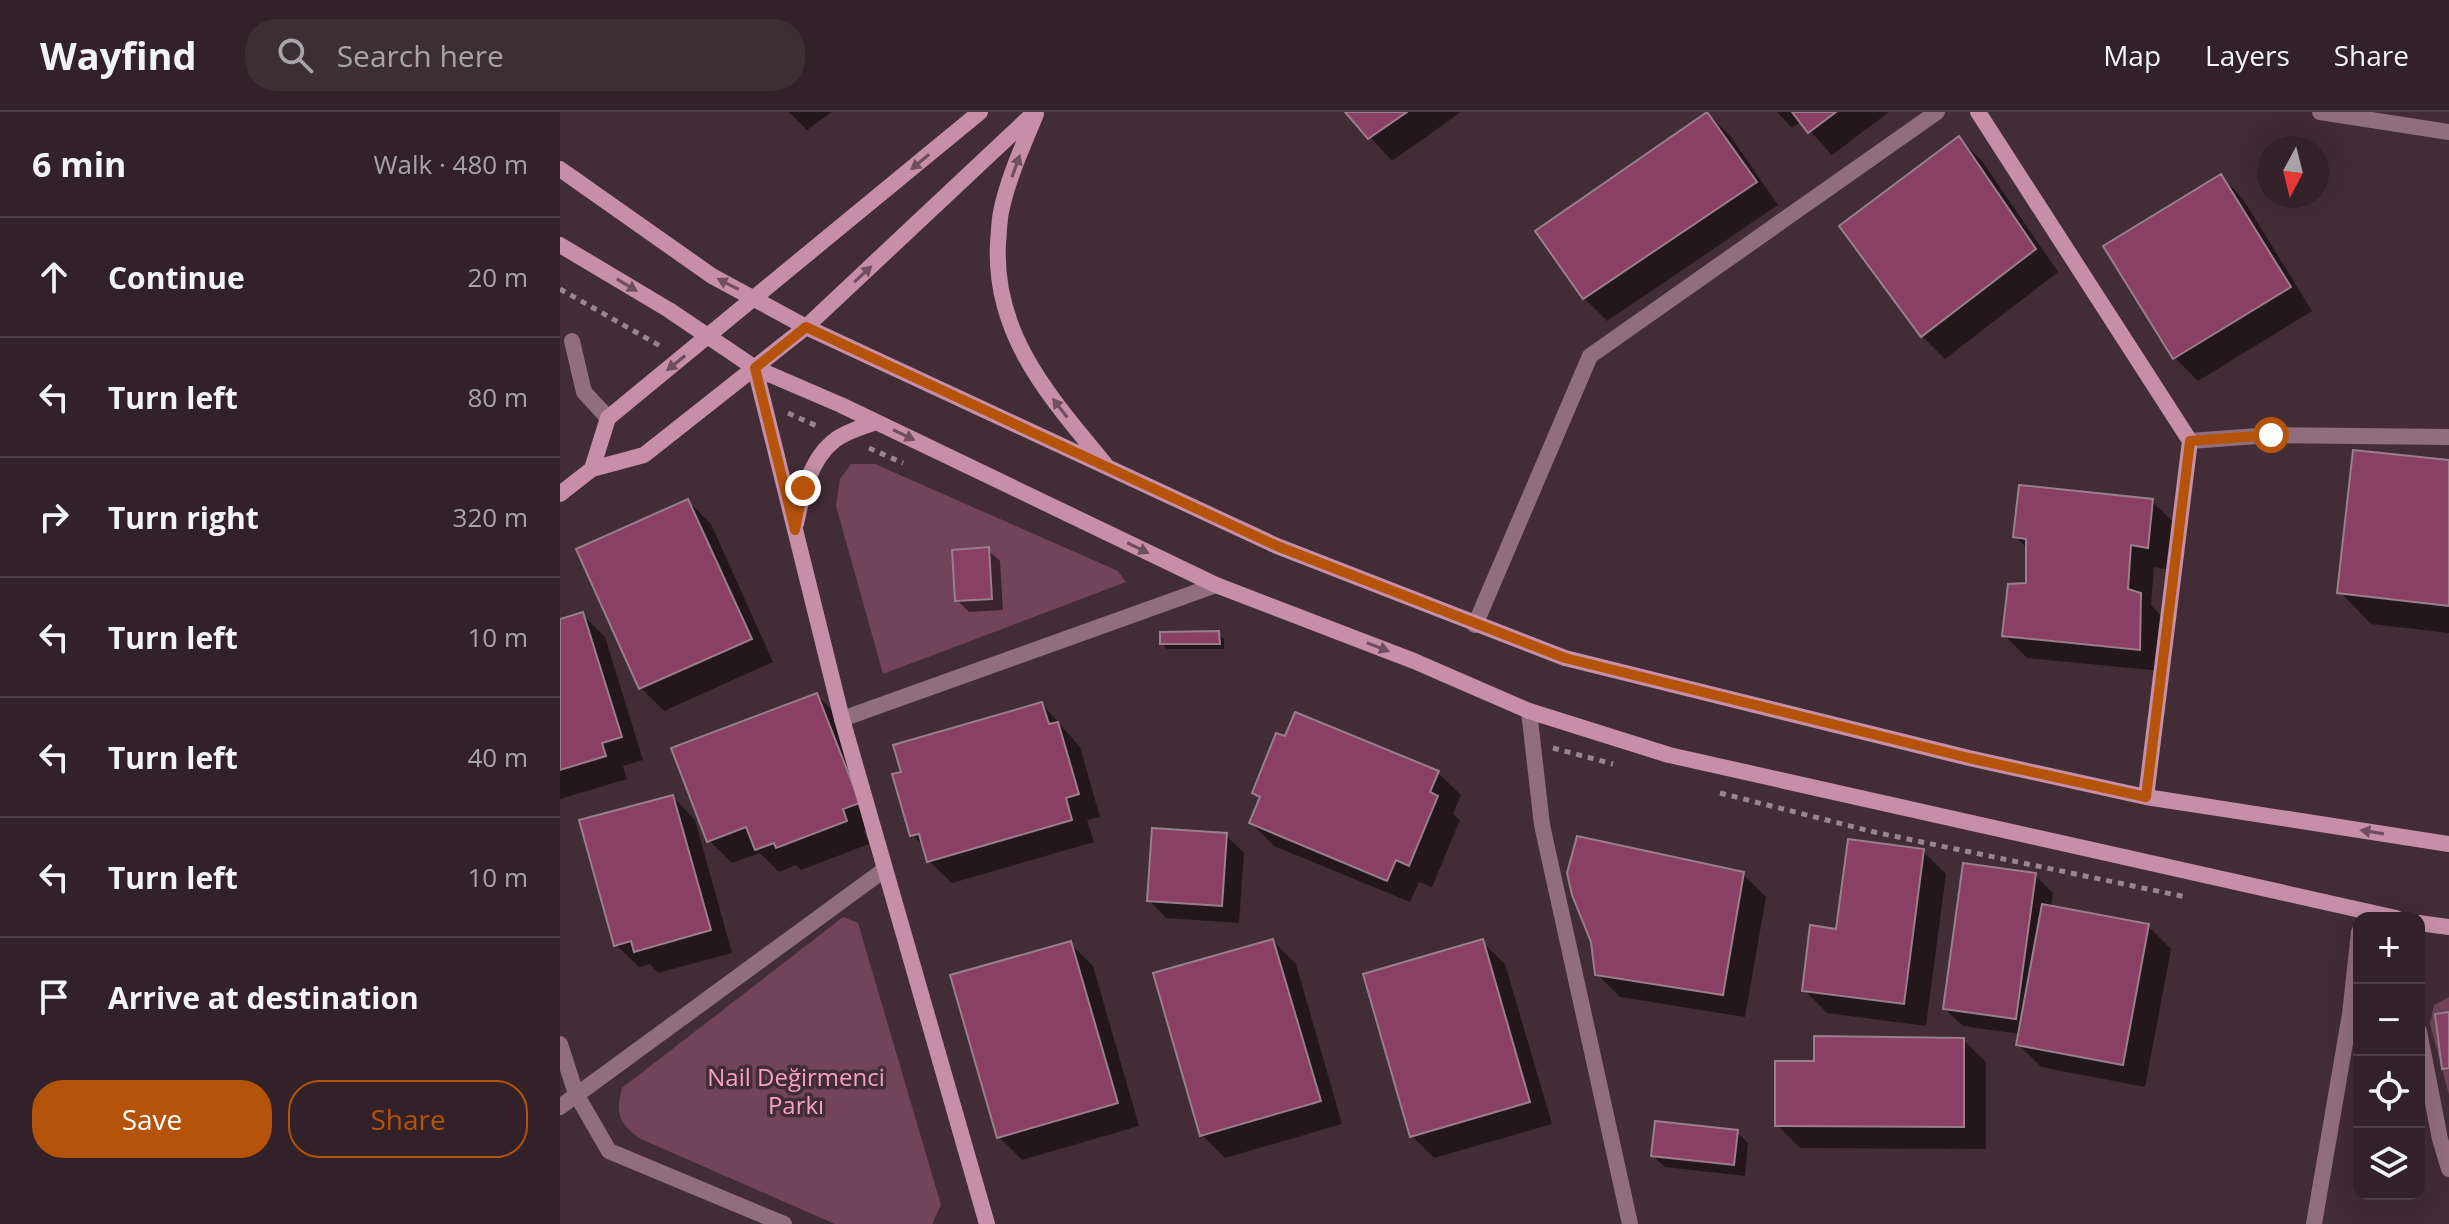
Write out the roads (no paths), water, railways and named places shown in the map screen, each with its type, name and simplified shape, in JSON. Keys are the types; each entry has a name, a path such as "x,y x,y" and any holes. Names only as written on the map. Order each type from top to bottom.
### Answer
{"main road":[{"path":"592,469 608,418 980,112"},
{"path":"560,494 592,469 644,455 755,368 806,327 1036,112"},
{"path":"1036,112 1000,214 997,263 1003,307 1020,350 1053,400 1108,468"},
{"path":"1978,112 2190,441 2146,797"},
{"path":"560,169 712,276 806,327 1277,546 1565,658 1969,758 2146,797 2449,844"},
{"path":"560,245 755,368 876,422 1216,585 1414,661 1529,711 1669,755 2353,912"},
{"path":"755,368 842,719 987,1224"},
{"path":"795,530 803,488 818,460 834,440 876,422"},
{"path":"2425,924 2449,927"}],"street":[{"path":"1475,625 1590,356 1937,112"},
{"path":"2320,112 2449,132"},
{"path":"572,341 584,392 608,418"},
{"path":"2190,441 2271,435 2449,437"},
{"path":"842,719 1216,585"},
{"path":"1529,711 1542,825 1630,1224"},
{"path":"560,1107 884,870"},
{"path":"2314,1224 2353,984"},
{"path":"560,1044 576,1094 609,1151 784,1224"},
{"path":"2424,1056 2449,1169"}],"park label":[{"name":"Nail Değirmenci Parkı","path":"796,1090"}]}
